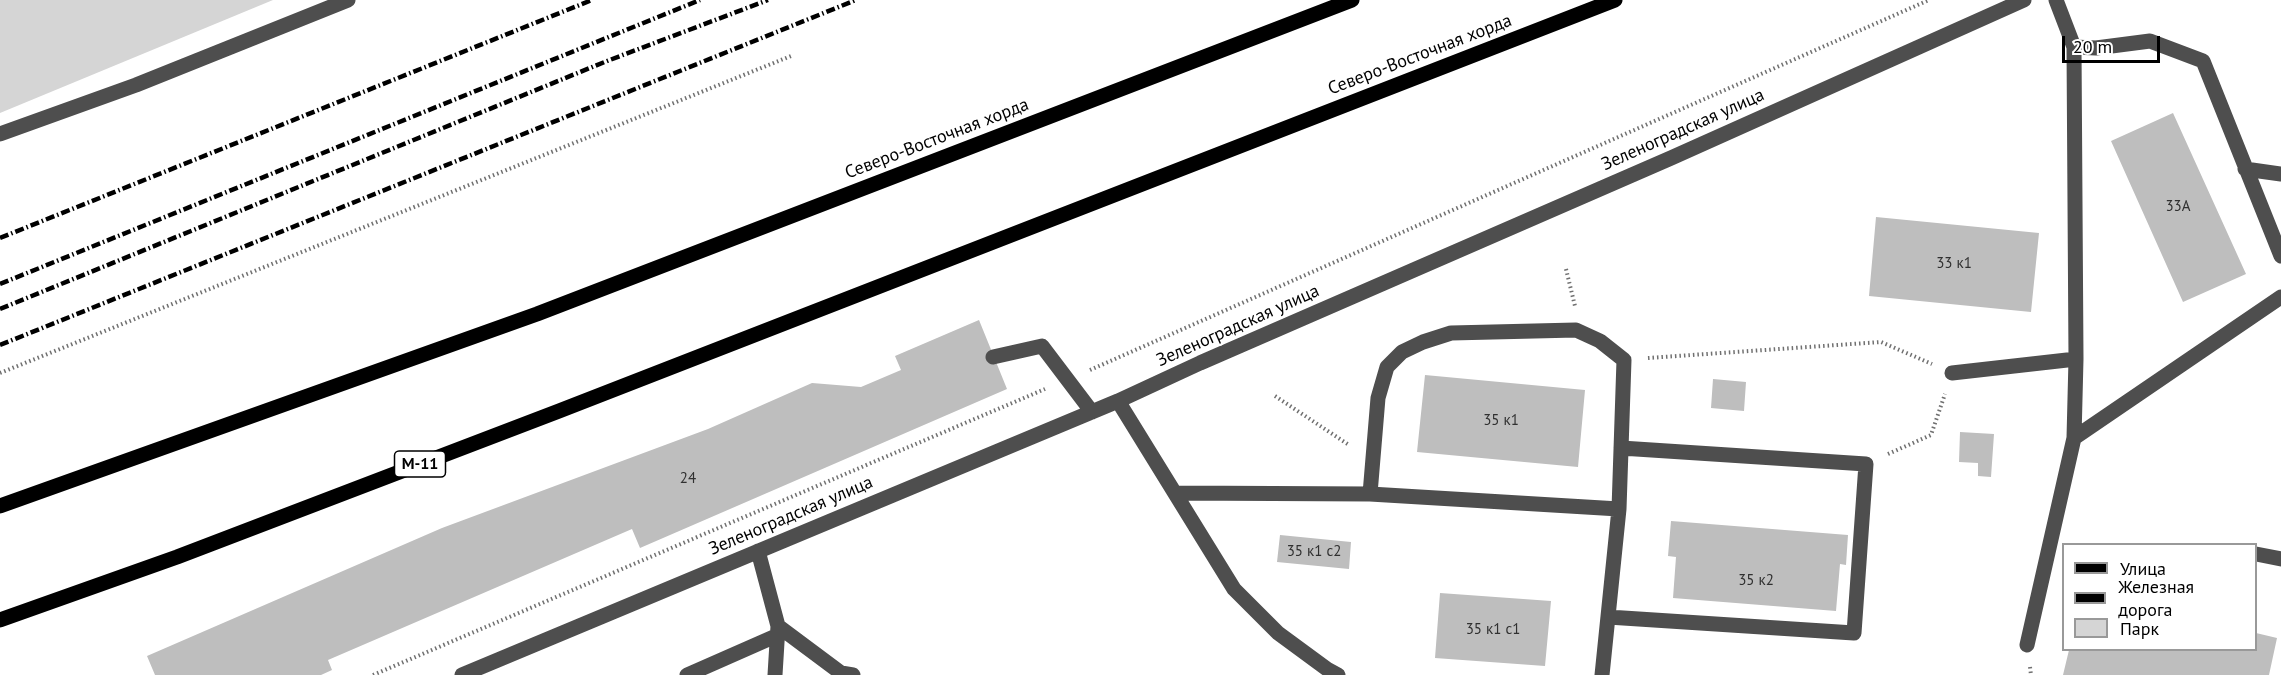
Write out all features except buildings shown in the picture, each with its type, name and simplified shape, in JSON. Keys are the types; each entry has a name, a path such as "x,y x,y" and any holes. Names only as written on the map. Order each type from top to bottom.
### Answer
{"main road":[{"name":"Северо-Восточная хорда","path":"0,506 537,314 1352,0"},
{"name":"Северо-Восточная хорда","path":"0,621 177,557 838,304 1615,0"}],"street":[{"path":"0,134 136,85 348,0"},
{"name":"Зеленоградская улица","path":"462,675 1118,401 2024,0"},
{"path":"2027,645 2074,438 2076,358 2074,47 2056,0"},
{"path":"2074,47 2096,48 2150,41 2203,61 2281,256"},
{"path":"2245,169 2281,174"},
{"path":"2074,438 2281,297"},
{"path":"1370,494 1378,398 1387,368 1402,352 1451,333 1576,330 1600,341 1624,360 1619,509 1602,675"},
{"path":"993,357 1042,346 1092,412"},
{"path":"1952,373 2076,358"},
{"path":"1118,401 1234,589 1278,633 1338,675"},
{"path":"1608,617 1854,633 1866,464 1621,447"},
{"path":"1176,493 1370,494 1619,509"},
{"path":"758,551 778,630 775,675"},
{"path":"2257,554 2281,559"},
{"path":"687,675 778,630"},
{"path":"778,630 841,673 853,675"}],"path":[{"path":"373,675 1067,380 1929,0"},
{"path":"0,373 791,56"},
{"path":"1566,269 1582,333"},
{"path":"1624,360 1881,342 1952,373 1931,435 1866,464"},
{"path":"1275,396 1372,460"}],"green space":[{"path":"0,0 273,0 0,113"}],"railway":[{"path":"0,238 592,0"},
{"path":"0,284 700,0"},
{"path":"0,309 607,61 768,0"},
{"path":"0,345 856,0"}]}
